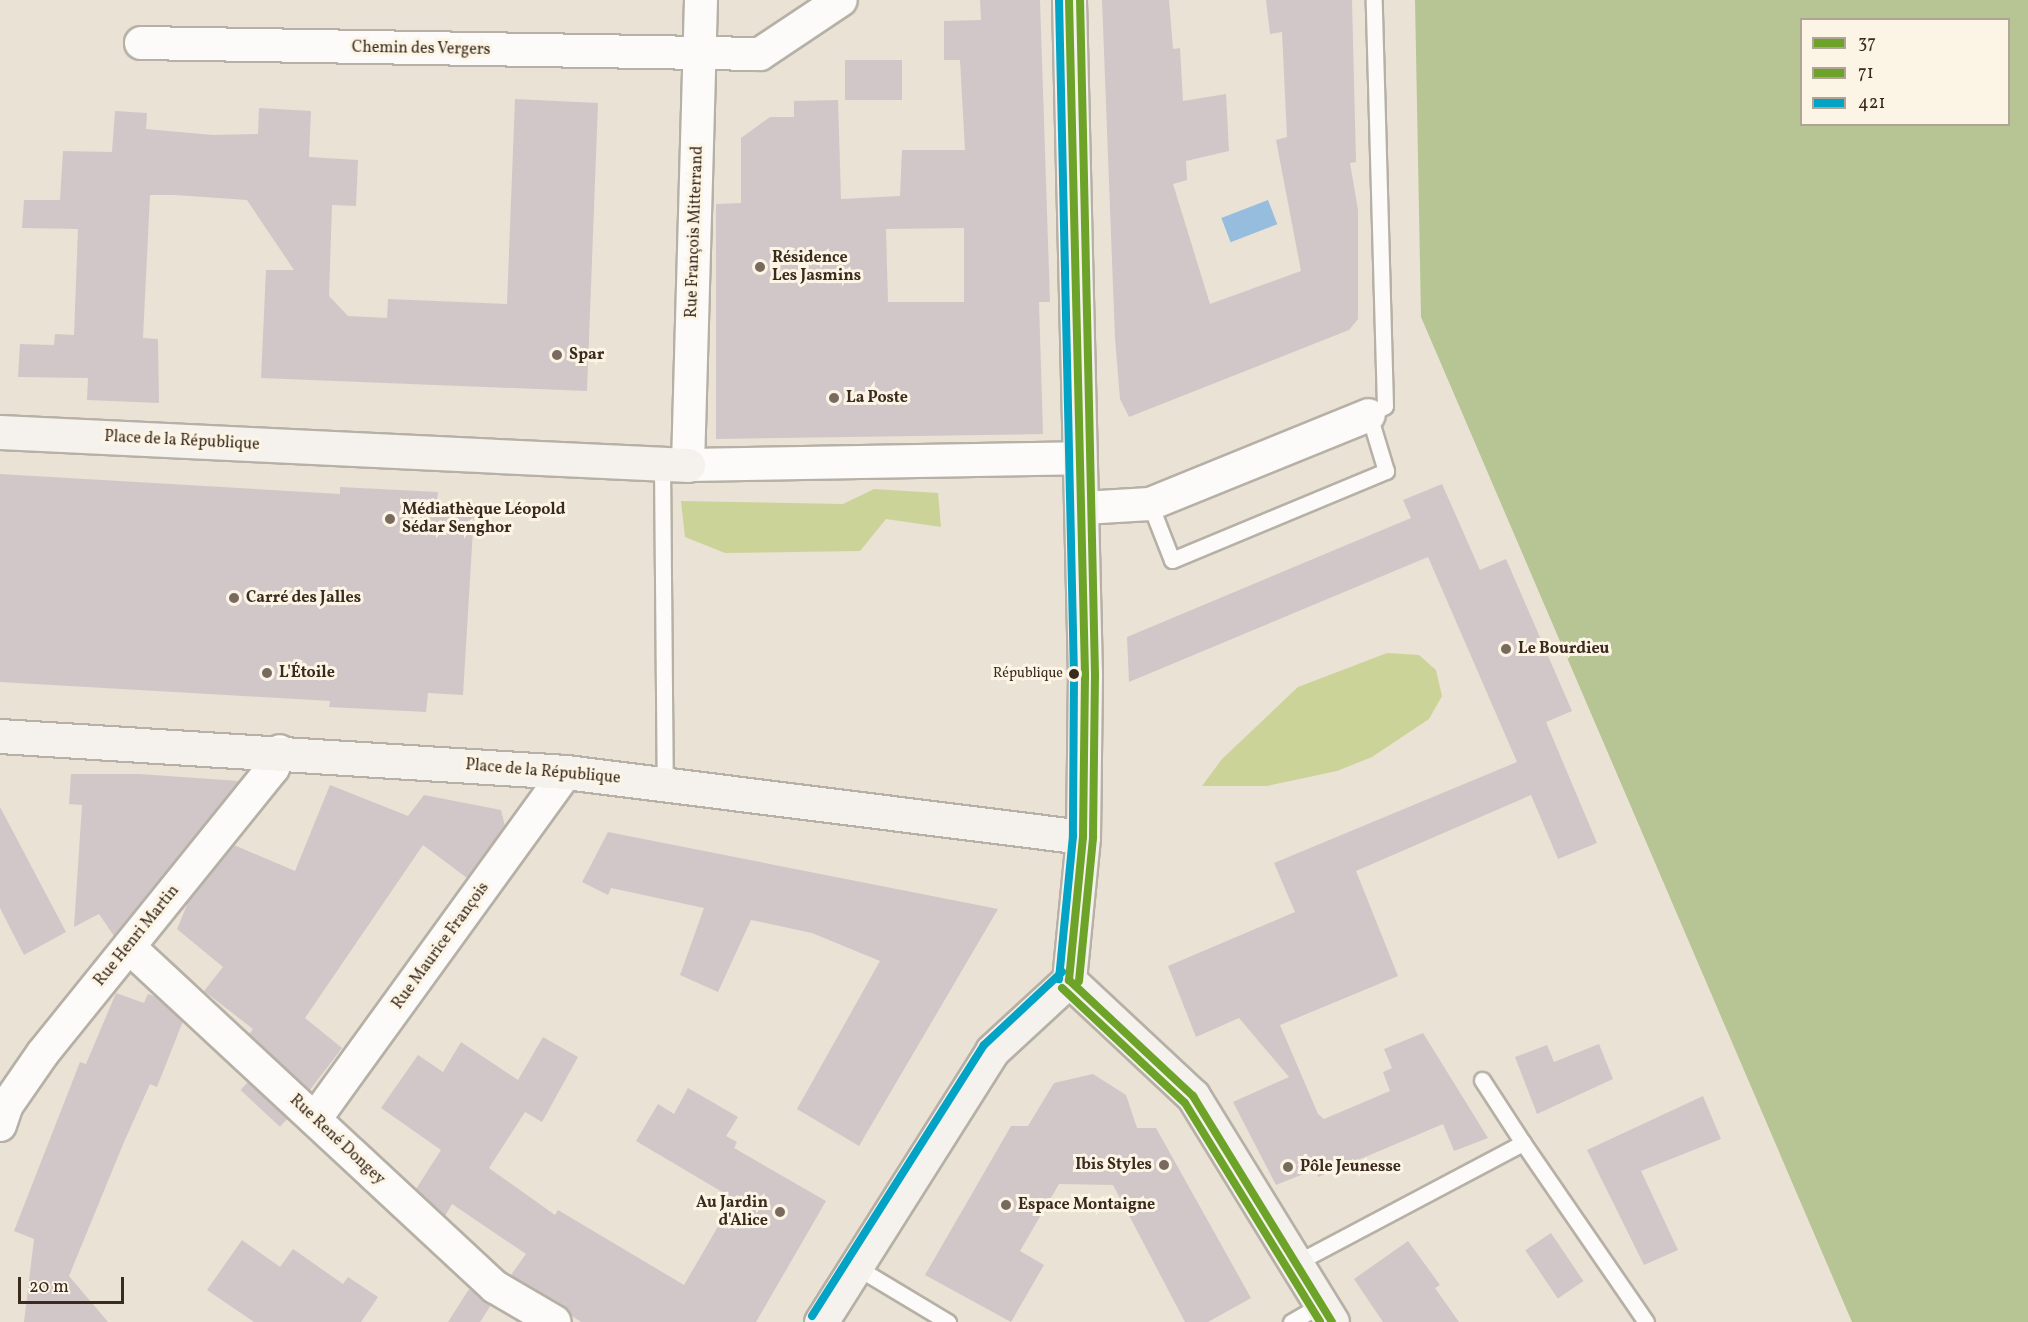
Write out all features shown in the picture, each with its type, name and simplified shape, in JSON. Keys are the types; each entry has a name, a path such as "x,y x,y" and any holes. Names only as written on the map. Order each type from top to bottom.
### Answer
{"main road":[{"path":"820,1322 853,1265 992,1051 1069,980 1083,837 1083,508 1069,0"},
{"name":"Place de la République","path":"0,432 675,464"},
{"name":"Place de la République","path":"0,736 280,751 566,772 1083,837"},
{"path":"1069,980 1193,1096 1294,1264 1327,1314"}],"street":[{"name":"Rue François Mitterrand","path":"675,464 701,54 701,0"},
{"name":"Chemin des Vergers","path":"141,43 760,54 841,0"},
{"path":"1083,508 1150,504 1369,415"},
{"path":"675,464 1080,458"},
{"name":"Rue Henri Martin","path":"2,1109 273,768 280,751"},
{"name":"Rue Maurice François","path":"315,1119 566,772"},
{"name":"Rue René Dongey","path":"129,947 495,1287 555,1322"}],"lane":[{"path":"1150,504 1172,560 1386,471 1369,415 1385,406 1374,0"},
{"path":"665,784 675,464"},
{"path":"1482,1080 1646,1322"},
{"path":"1294,1264 1523,1143"},
{"path":"853,1265 948,1322"},
{"path":"1292,1322 1327,1314"}],"green space":[{"path":"1415,0 2028,0 2028,1322 1852,1322 1421,317"},
{"path":"874,489 938,493 941,527 886,519 860,551 725,553 685,537 681,501 843,504"},
{"path":"1387,653 1419,655 1436,670 1442,696 1429,719 1372,757 1337,771 1267,786 1202,786 1222,759 1298,687"}],"water":[{"path":"1268,200 1277,224 1231,242 1221,218"}],"building":[{"path":"980,0 1040,0 1050,302 1039,302 1043,434 716,439 716,204 741,203 741,138 770,117 794,117 794,101 838,100 841,199 900,196 902,150 965,150 960,60 944,60 944,21 981,20","holes":["964,228 964,302 888,302 886,229"]},
{"path":"1102,0 1169,0 1173,49 1180,48 1183,101 1226,94 1229,151 1186,161 1187,180 1173,184 1210,304 1301,271 1276,140 1287,137 1282,32 1270,34 1266,0 1352,0 1356,162 1350,163 1358,210 1358,319 1349,330 1129,417 1120,399 1115,338"},
{"path":"845,60 902,60 902,100 845,100"},
{"path":"515,99 598,103 587,391 261,378 266,270 294,270 247,200 175,195 150,195 143,338 158,339 159,403 87,400 88,378 18,377 20,344 54,345 55,334 74,335 78,229 22,228 24,200 60,200 63,151 112,152 115,111 147,113 146,129 213,135 258,134 259,108 311,111 309,157 358,160 356,206 332,205 329,296 348,316 387,318 388,299 507,304"},
{"name":"Carré des Jalles","path":"0,474 340,494 340,487 438,492 436,511 474,513 463,695 428,693 426,712 329,707 330,701 0,682"},
{"path":"1442,484 1480,570 1506,559 1572,711 1546,722 1597,843 1558,859 1531,795 1356,871 1398,976 1280,1025 1318,1114 1324,1119 1390,1091 1383,1072 1392,1068 1384,1049 1423,1033 1488,1138 1454,1151 1443,1124 1318,1177 1316,1169 1276,1185 1233,1102 1289,1077 1239,1018 1196,1037 1168,966 1295,912 1274,863 1517,762 1428,557 1129,682 1127,637 1411,518 1403,500"},
{"path":"71,774 139,774 239,781 114,936 99,914 74,927 82,805 69,804"},
{"path":"330,785 408,816 424,795 501,810 505,826 467,878 423,845 305,1018 342,1048 310,1090 249,1034 253,1029 204,991 223,967 177,929 189,900 234,845 295,871"},
{"path":"0,807 66,932 24,955 0,908"},
{"path":"608,832 998,909 859,1146 797,1109 880,961 812,933 751,920 718,992 680,975 704,908 611,888 608,895 582,882"},
{"path":"116,993 144,1003 148,994 157,997 183,1021 157,1087 150,1084 124,1142 69,1276 108,1322 24,1322 34,1239 14,1231 80,1062 86,1064"},
{"path":"543,1037 578,1057 542,1122 525,1112 489,1168 555,1215 558,1210 684,1285 734,1199 636,1141 658,1104 674,1114 688,1088 738,1117 726,1136 737,1142 734,1148 826,1201 756,1322 581,1322 511,1275 526,1254 452,1204 445,1216 416,1189 441,1150 381,1108 418,1055 443,1072 461,1042 518,1080"},
{"path":"1599,1044 1613,1079 1537,1114 1515,1057 1547,1045 1554,1062"},
{"name":"Espace Montaigne","path":"1093,1074 1126,1095 1137,1128 1156,1128 1251,1298 1208,1322 1185,1322 1113,1185 1059,1184 1020,1251 1044,1265 1011,1322 925,1275 1011,1126 1028,1126 1054,1083"},
{"path":"248,1082 287,1119 280,1127 240,1090"},
{"path":"1703,1096 1721,1139 1641,1171 1678,1250 1644,1265 1587,1150"},
{"path":"1551,1233 1583,1281 1558,1298 1525,1250"},
{"path":"242,1240 280,1267 293,1249 343,1284 348,1277 378,1297 361,1322 254,1322 207,1290"},
{"path":"1408,1241 1440,1285 1435,1288 1459,1322 1383,1322 1354,1279"},
{"path":"469,1289 491,1305 480,1322 448,1322"}],"transit line":[{"name":"421","path":"1059,0 1074,675 1073,836 1059,979"},
{"name":"37","path":"1069,0 1085,675 1083,837 1069,980"},
{"name":"71","path":"1079,981 1093,837 1095,675 1080,0"},
{"name":"421","path":"812,1316 984,1045 1062,972"},
{"name":"37","path":"1069,980 1193,1096 1332,1322"},
{"name":"71","path":"1062,988 1185,1103 1320,1322"}],"place":[{"name":"Résidence Les Jasmins","path":"760,267"},
{"name":"Spar","path":"557,355"},
{"name":"La Poste","path":"834,398"},
{"name":"Médiathèque Léopold Sédar Senghor","path":"390,519"},
{"name":"Carré des Jalles","path":"234,598"},
{"name":"Le Bourdieu","path":"1506,649"},
{"name":"L'Étoile","path":"267,673"},
{"name":"République","path":"1074,674"},
{"name":"Ibis Styles","path":"1164,1165"},
{"name":"Pôle Jeunesse","path":"1288,1167"},
{"name":"Espace Montaigne","path":"1006,1205"},
{"name":"Au Jardin d'Alice","path":"780,1212"}]}
